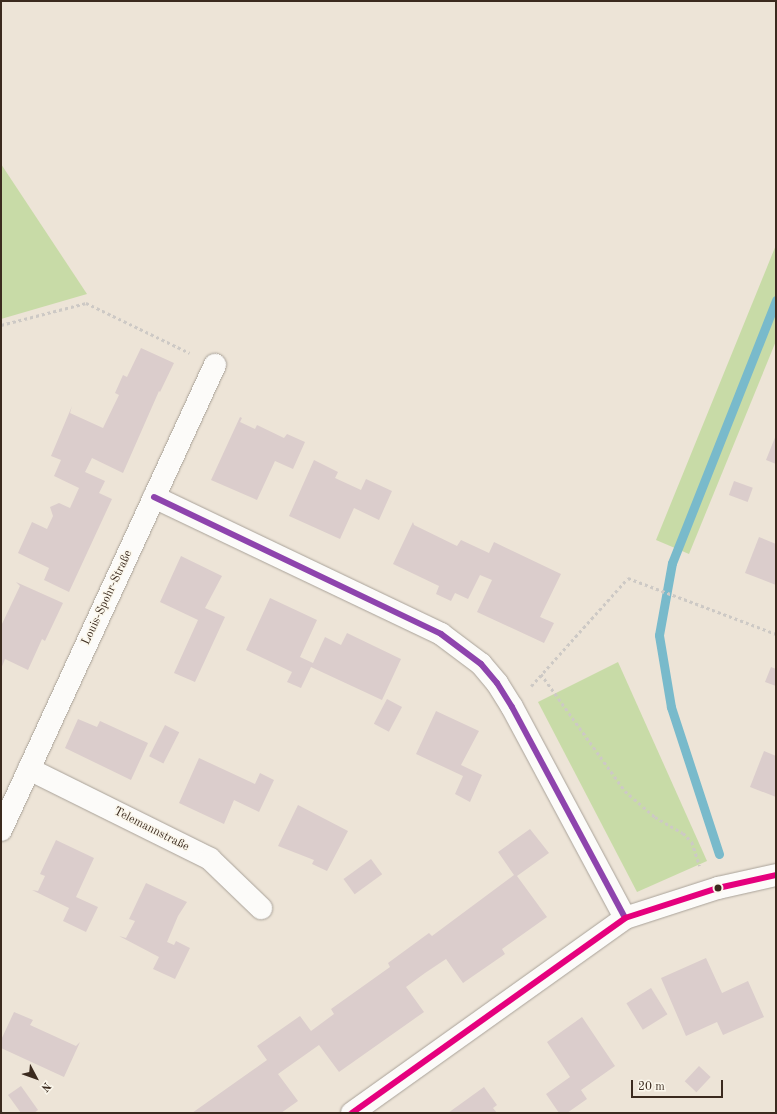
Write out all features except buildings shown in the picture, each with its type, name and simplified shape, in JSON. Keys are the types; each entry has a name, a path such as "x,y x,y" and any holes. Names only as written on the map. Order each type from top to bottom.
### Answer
{"street":[{"name":"Louis-Spohr-Straße","path":"1,830 215,365"},
{"path":"154,497 441,634 480,664 497,683 512,707 625,918"},
{"name":"Telemannstraße","path":"30,769 210,859 261,908"},
{"path":"352,1113 625,918 709,891 776,875"}],"path":[{"path":"1,325 86,303 215,365"},
{"path":"512,707 628,578 776,634"},
{"path":"541,674 625,791 655,817 683,833 692,842 709,891"}],"green space":[{"path":"1,164 87,294 1,319"},
{"path":"776,245 776,341 689,554 656,540"},
{"path":"618,662 707,861 637,892 538,702"}],"waterway":[{"path":"719,854 671,707 659,635 672,563 776,300"}],"transit line":[{"path":"154,497 441,634 481,664 497,683 512,707 625,918"},
{"path":"352,1113 625,918 718,888 776,875"}]}
